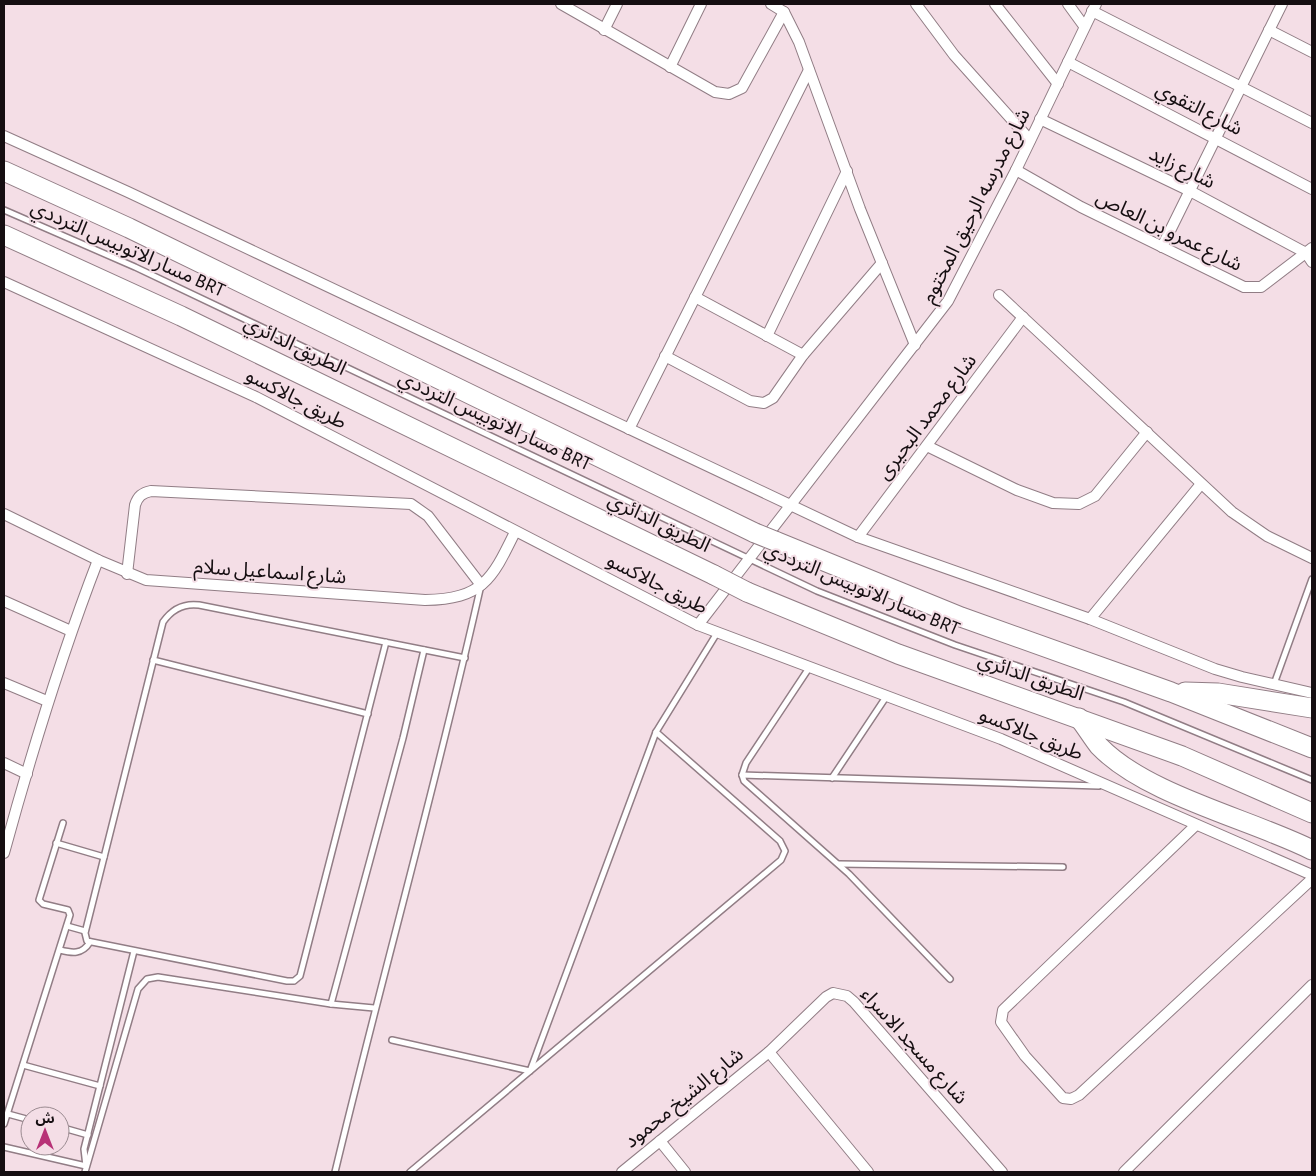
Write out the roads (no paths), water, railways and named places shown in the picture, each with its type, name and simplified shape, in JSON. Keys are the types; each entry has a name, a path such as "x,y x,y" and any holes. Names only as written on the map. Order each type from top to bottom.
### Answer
{"highway":[{"name":"الطريق الدائري","path":"4,171 129,228 755,533 961,617 1171,692 1312,748"},
{"name":"الطريق الدائري","path":"4,235 181,316 747,592 898,654 1182,756 1312,813"},
{"path":"1171,692 1218,693 1312,708"},
{"path":"1079,718 1099,746 1139,774 1169,790 1312,850"}],"street":[{"path":"561,4 716,92 729,94 735,93 742,88 784,12"},
{"path":"604,30 617,4"},
{"path":"670,67 701,4"},
{"path":"771,4 784,12 799,42 882,263 915,345"},
{"path":"916,4 954,54 1030,140"},
{"path":"995,4 1058,84"},
{"path":"1068,4 1084,26"},
{"path":"1162,247 1240,85 1282,4"},
{"path":"1094,7 1312,123"},
{"name":"شارع مدرسه الرحيق المختوم","path":"698,626 948,301 1016,170 1094,7"},
{"path":"1269,30 1312,52"},
{"name":"شارع التقوي","path":"1068,62 1216,137 1312,189"},
{"path":"629,429 809,70"},
{"name":"شارع زايد","path":"1040,119 1309,251"},
{"path":"4,136 128,192 858,537 1090,619 1215,669 1312,693"},
{"name":"شارع عمرو بن العاص","path":"1016,170 1081,207 1244,286 1252,288 1261,286 1309,251"},
{"path":"767,336 847,171"},
{"path":"1309,251 1312,262"},
{"path":"665,356 750,401 764,403 773,398 803,355 882,263"},
{"name":"طريق جالاكسو","path":"4,282 256,397 698,626 1001,739 1196,826 1312,875"},
{"path":"999,295 1201,484 1249,524 1285,546 1312,558"},
{"path":"695,298 803,355"},
{"name":"شارع محمد البحيرى","path":"858,537 1023,317"},
{"path":"927,446 1017,490 1053,503 1079,504 1095,496 1147,432"},
{"path":"1090,619 1201,484"},
{"path":"127,574 135,505 143,493 151,491 411,504 428,516 481,585"},
{"name":"شارع اسماعيل سلام","path":"4,514 127,574 155,581 426,600 455,598 481,585 497,569 515,532"},
{"path":"4,853 5,842 27,774 47,701 98,560"},
{"path":"4,601 71,631"},
{"path":"4,682 47,701"},
{"path":"4,763 27,774"},
{"path":"1196,826 1003,1010 1001,1022 1025,1056 1063,1098 1071,1099 1079,1095 1312,880"},
{"path":"1124,1172 1312,986"},
{"name":"شارع مسجد الاسراء","path":"769,1052 830,994 838,993 848,996 1002,1172"},
{"path":"769,1052 868,1172"},
{"name":"شارع الشيخ محمود","path":"622,1172 769,1052"},
{"path":"660,1141 685,1172"}],"lane":[{"name":"مسار الاتوبيس الترددي BRT","path":"4,210 135,267 817,590 955,645 1124,702 1312,780"},
{"path":"1274,685 1312,579"},
{"path":"335,1172 374,1008 465,658 481,585"},
{"path":"386,642 300,976 294,981 287,981 90,942 85,939 85,931 163,622 167,616 179,607 192,604 386,642 465,658"},
{"path":"530,1071 656,732 717,633"},
{"path":"331,1004 403,738 424,650"},
{"path":"154,660 368,714"},
{"path":"809,668 746,763 742,775 744,781 839,864 950,979"},
{"path":"832,778 886,697"},
{"path":"410,1172 781,860 785,851 780,842 656,732"},
{"path":"742,775 1109,786"},
{"path":"4,1124 70,915 68,910 43,904 39,900 62,823"},
{"path":"56,843 104,857"},
{"path":"839,864 1063,867"},
{"path":"67,926 85,931"},
{"path":"60,950 76,952 84,949 90,942"},
{"path":"86,1166 84,1149 134,951"},
{"path":"84,1172 138,989 147,978 158,976 331,1004 374,1008"},
{"path":"392,1040 530,1071"},
{"path":"23,1065 100,1086"},
{"path":"8,1114 20,1117"},
{"path":"70,1130 88,1134"},
{"path":"4,1146 86,1166"}]}
